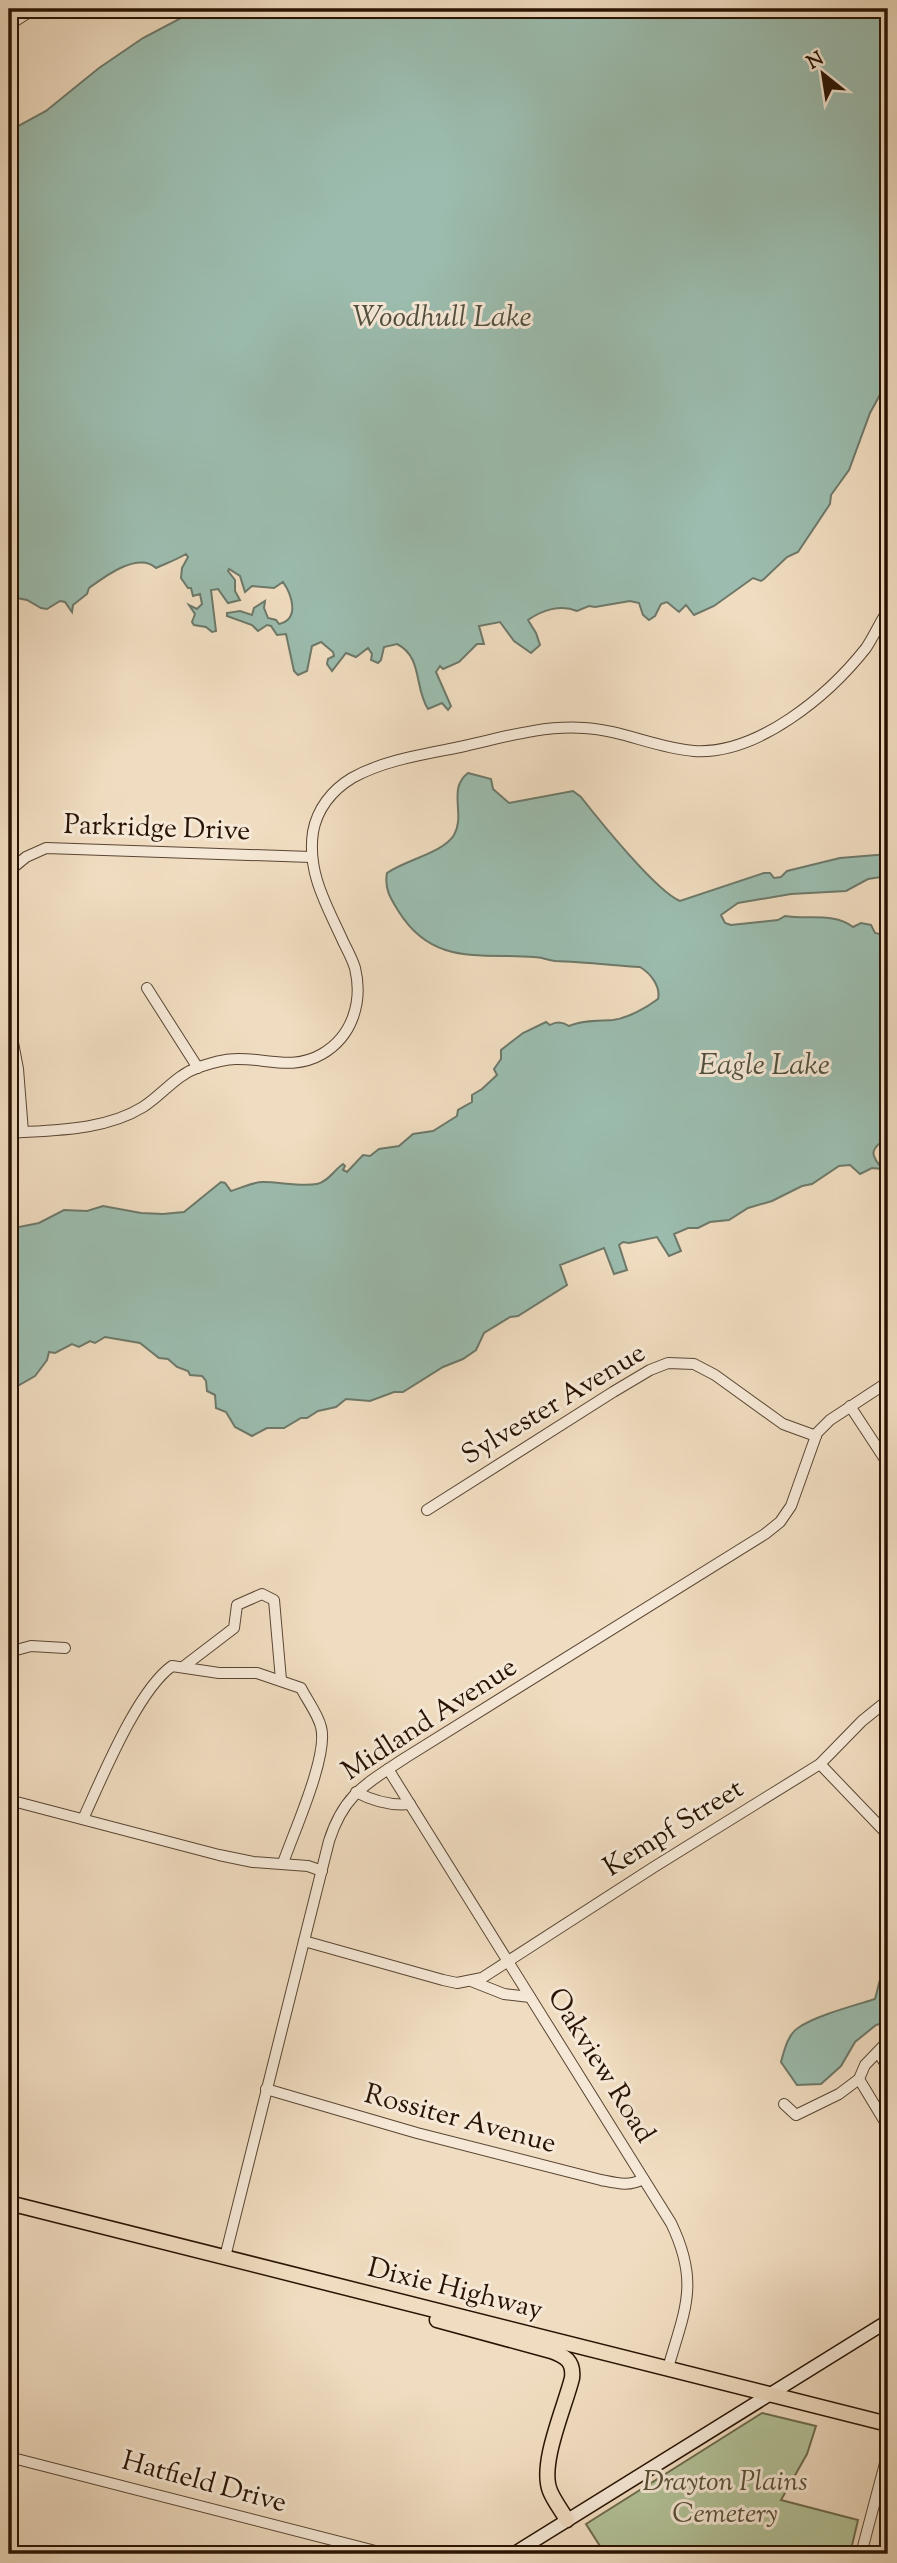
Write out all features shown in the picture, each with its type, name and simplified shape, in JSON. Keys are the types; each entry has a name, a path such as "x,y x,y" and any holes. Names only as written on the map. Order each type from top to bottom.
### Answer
{"main road":[{"name":"Dixie Highway","path":"9,2203 888,2424"},
{"path":"423,2307 439,2321 551,2351 570,2361 572,2378 548,2459 546,2476 550,2491 567,2520"},
{"path":"513,2554 888,2321"}],"street":[{"path":"9,25 34,9"},
{"path":"9,1133 88,1126 144,1106 182,1075 198,1068 233,1059 292,1064 322,1054 337,1043 356,1012 358,995 354,966 318,888 312,857 315,821 323,804 352,778 415,757 548,727 602,730 640,741 697,751 733,747 750,741 788,719 834,683 866,647 888,610"},
{"name":"Parkridge Drive","path":"9,871 26,857 46,848 312,857"},
{"path":"147,988 198,1068"},
{"path":"9,1021 18,1069 23,1132"},
{"name":"Sylvester Avenue","path":"427,1510 613,1392 650,1370 668,1363 694,1364 715,1375 783,1424 816,1436"},
{"path":"816,1436 830,1420 888,1382"},
{"path":"850,1406 888,1464"},
{"name":"Midland Avenue","path":"225,2258 337,1817 356,1792 388,1769 765,1534 780,1522 791,1506 803,1480 816,1436"},
{"path":"183,1667 234,1628 237,1605 262,1594 274,1600 281,1681"},
{"path":"9,1652 31,1646 65,1648"},
{"path":"83,1819 110,1760 160,1674 172,1666 219,1673 257,1673 301,1688 322,1728 318,1765 283,1863"},
{"name":"Kempf Street","path":"471,1981 488,1974 820,1764 888,1700"},
{"path":"820,1764 888,1835"},
{"name":"Oakview Road","path":"388,1769 680,2242 688,2271 684,2311 667,2368"},
{"path":"356,1792 396,1806 410,1804"},
{"path":"9,1800 219,1855 308,1866 322,1871"},
{"path":"304,1941 443,1980 457,1983 471,1981 504,1994 530,1997"},
{"path":"784,2104 796,2115 839,2094 859,2080 865,2065 888,2041"},
{"path":"878,2052 888,2068"},
{"path":"859,2080 888,2127"},
{"name":"Rossiter Avenue","path":"266,2089 417,2133 601,2180 622,2185 643,2179"},
{"path":"861,2554 888,2452"},
{"name":"Hatfield Drive","path":"9,2457 387,2554"}],"green space":[{"name":"Drayton Plains Cemetery","path":"762,2413 816,2426 807,2454 781,2500 858,2520 850,2554 605,2554 586,2524"}],"water":[{"name":"Woodhull Lake","path":"198,9 888,9 888,380 870,413 849,470 798,552 787,557 761,581 753,578 714,606 694,615 686,605 679,612 667,602 661,604 655,616 649,620 643,615 639,603 630,601 589,606 577,611 558,608 539,613 528,620 540,645 531,653 514,641 500,622 479,626 484,644 477,644 459,662 443,669 440,666 436,672 451,706 448,710 442,703 428,709 415,665 405,650 397,644 384,647 378,663 371,660 372,654 368,648 356,657 346,653 332,671 327,664 328,659 334,656 333,652 321,642 312,646 307,671 298,675 294,671 286,634 277,635 271,626 267,625 258,631 252,625 227,616 227,613 240,611 252,615 254,608 265,601 264,608 268,618 279,624 286,621 292,612 292,606 283,582 274,588 252,586 245,592 240,576 229,569 240,600 228,603 218,589 211,590 216,631 194,625 192,622 195,614 189,605 197,609 202,604 200,594 193,596 191,588 188,588 181,578 182,568 188,557 186,554 156,568 140,562 121,567 89,588 87,594 73,605 72,612 65,602 60,601 47,609 41,608 9,592 9,131 46,111 99,68 143,38"},
{"name":"Eagle Lake","path":"468,773 491,779 493,789 509,803 573,791 643,870 680,901 764,873 770,873 774,878 781,877 787,871 840,858 888,854 888,876 868,879 846,891 791,894 738,903 721,915 725,923 731,925 778,920 785,916 829,918 846,922 853,927 861,923 871,925 875,933 888,936 888,1137 874,1152 875,1159 883,1169 872,1168 860,1174 850,1165 839,1166 812,1184 748,1208 729,1220 710,1222 674,1234 681,1251 669,1256 657,1237 623,1242 619,1245 627,1270 614,1274 604,1248 560,1265 567,1285 518,1316 510,1317 484,1333 476,1350 463,1359 443,1367 403,1392 394,1392 370,1401 346,1399 336,1407 318,1411 284,1428 267,1428 252,1436 235,1427 226,1412 216,1408 215,1395 207,1391 206,1381 202,1376 190,1375 168,1359 159,1358 140,1343 105,1337 95,1343 90,1341 79,1347 72,1344 55,1353 49,1352 47,1360 35,1376 16,1387 9,1407 9,1229 39,1223 64,1210 87,1211 103,1206 141,1213 184,1212 221,1182 231,1191 259,1182 304,1185 321,1183 343,1164 343,1170 347,1172 363,1155 370,1156 379,1149 399,1146 413,1134 433,1131 457,1116 458,1110 472,1102 472,1095 497,1075 494,1069 501,1059 501,1050 523,1033 546,1022 550,1025 560,1023 569,1026 619,1019 658,999 654,980 640,967 459,953 442,949 412,929 391,898 386,884 387,873 433,852 454,835 458,819 459,786"},
{"path":"888,1966 888,2022 876,2025 855,2042 841,2066 821,2084 797,2085 781,2062 792,2034 814,2019 875,1999 883,1968"}]}
